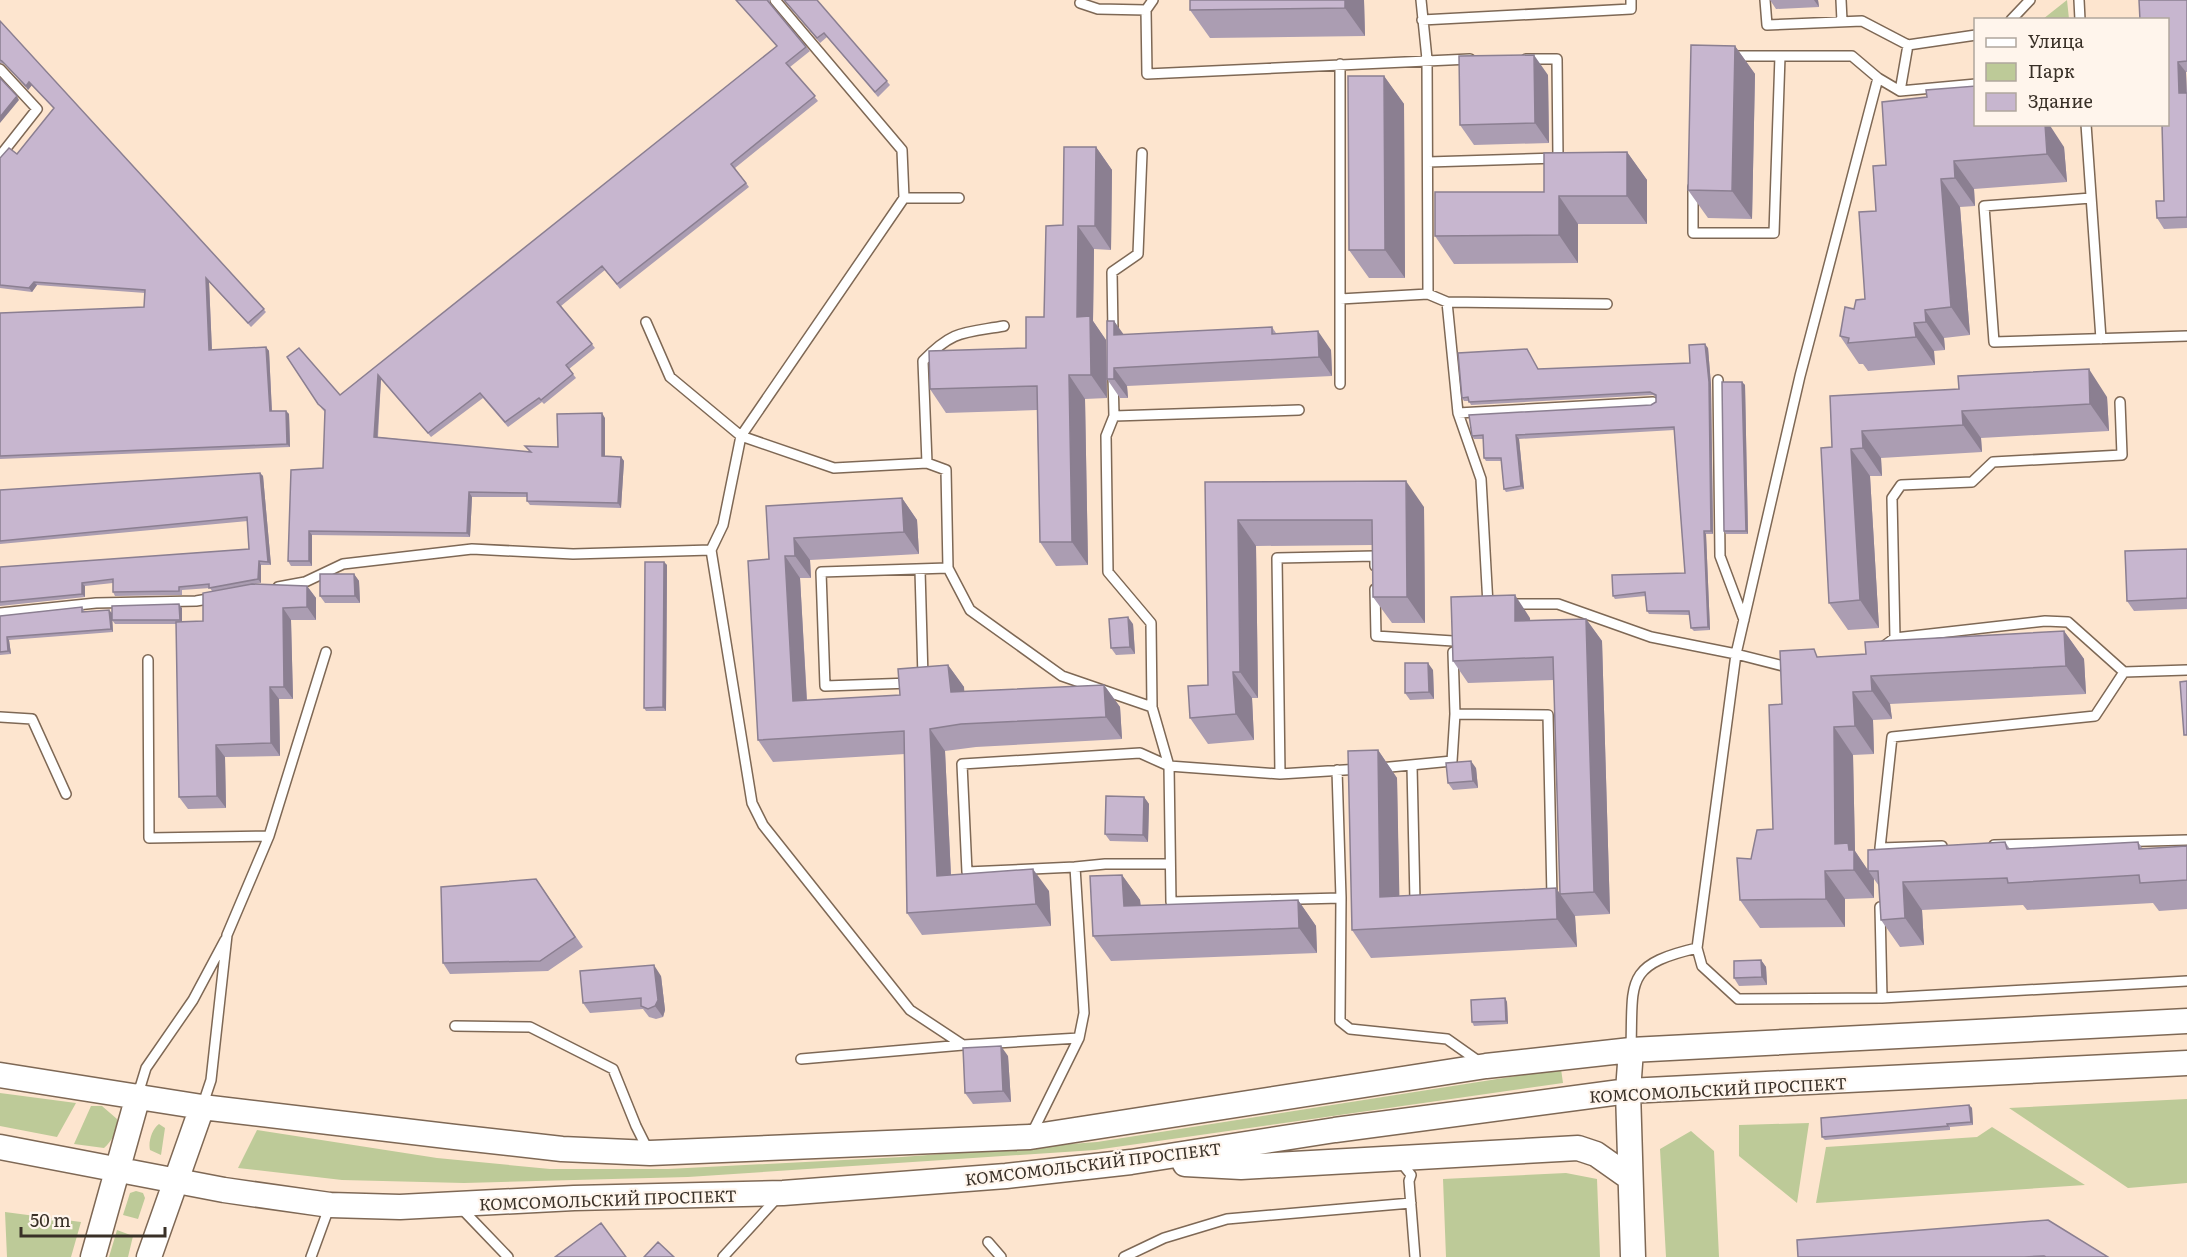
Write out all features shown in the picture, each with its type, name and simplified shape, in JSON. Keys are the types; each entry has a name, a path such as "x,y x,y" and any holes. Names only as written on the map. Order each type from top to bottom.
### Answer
{"main road":[{"name":"КОМСОМОЛЬСКИЙ ПРОСПЕКТ","path":"0,1076 202,1107 562,1149 650,1153 1030,1137 1486,1066 1631,1050 2187,1021"},
{"path":"1631,1050 1628,1091 1634,1257"},
{"name":"КОМСОМОЛЬСКИЙ ПРОСПЕКТ","path":"0,1147 176,1180 330,1205 458,1205 574,1197 783,1193 1006,1176 1131,1162 1335,1130 1628,1091 2187,1063"},
{"path":"93,1257 138,1096"},
{"path":"148,1257 202,1107"},
{"path":"1131,1162 1241,1167 1578,1148 1596,1154 1630,1178"}],"lane":[{"path":"775,0 902,150 904,198 741,436 723,525 711,550 752,803 763,825 910,1010 963,1045"},
{"path":"1153,0 1146,10 1147,74 1427,59 1486,59"},
{"path":"1421,0 1427,59 1428,294"},
{"path":"1422,20 1631,9 1631,0"},
{"path":"1765,0 1767,25 1862,21 1908,45 1974,35"},
{"path":"1841,0 1842,21"},
{"path":"2013,18 2030,0"},
{"path":"2079,0 2080,18"},
{"path":"1080,3 1098,9 1146,10"},
{"path":"1900,91 1908,45"},
{"path":"1715,56 1852,56 1878,78 1900,91 1974,84"},
{"path":"1694,174 1693,233 1774,234 1780,56"},
{"path":"1428,162 1558,158 1557,59 1510,59"},
{"path":"1340,64 1340,384"},
{"path":"0,69 37,109 0,156"},
{"path":"1878,78 1800,376 1736,654 1697,948 1702,966 1738,999 1882,998 2187,981"},
{"path":"2086,126 2101,339"},
{"path":"1113,338 1112,272 1138,254 1142,153"},
{"path":"904,198 959,198"},
{"path":"2091,198 1984,206 1994,342 2187,336"},
{"path":"1340,299 1428,294 1447,302 1607,304"},
{"path":"1447,302 1458,413 1481,479 1488,604"},
{"path":"646,322 670,377 741,436 834,468 927,463 946,470 948,568 970,610 1062,676 1152,707"},
{"path":"927,463 923,362 942,341 959,334 1004,326"},
{"path":"1113,360 1114,416 1106,436 1108,572 1151,623 1152,707 1169,766 1171,902 1341,898"},
{"path":"1718,380 1720,556 1744,620"},
{"path":"1458,413 1653,402"},
{"path":"1895,638 1892,498 1901,484 1972,482 1993,462 2122,455 2120,402"},
{"path":"1114,416 1299,410"},
{"path":"272,588 305,582 343,564 471,549 573,554 711,550"},
{"path":"1280,774 1277,558 1375,556 1376,636 1453,641"},
{"path":"920,570 923,682 825,686 821,572 948,568"},
{"path":"0,613 96,603 195,601 228,595"},
{"path":"1477,605 1558,604 1651,637 1736,654 1787,669 1798,668"},
{"path":"1878,650 1895,638 2045,621 2068,622 2124,672 2187,670"},
{"path":"1170,864 1105,864 967,872 962,764 1140,753 1169,766 1280,774 1412,766 1452,761 1455,714 1453,629"},
{"path":"138,1096 146,1068 193,1000 227,935 269,836 326,652"},
{"path":"148,660 149,838 269,836"},
{"path":"1880,859 1892,736 2095,716 2124,672"},
{"path":"1455,714 1548,715 1553,897 1541,897"},
{"path":"0,717 32,719 66,794"},
{"path":"1412,766 1415,901 1426,901"},
{"path":"1337,770 1341,898 1340,1021 1350,1029 1447,1039 1486,1066"},
{"path":"1986,845 2187,840"},
{"path":"1880,848 1950,846"},
{"path":"1030,1137 1079,1038 1084,1013 1075,867"},
{"path":"1880,894 1882,998"},
{"path":"202,1107 211,1080 227,935"},
{"path":"1631,1050 1633,990 1641,970 1662,956 1697,948"},
{"path":"455,1026 530,1027 613,1069 636,1126 650,1153"},
{"path":"801,1059 1079,1038"},
{"path":"1398,1159 1411,1175 1414,1257"},
{"path":"723,1257 783,1193"},
{"path":"1124,1257 1164,1238 1227,1219 1411,1203"},
{"path":"311,1257 330,1205"},
{"path":"458,1205 508,1257"},
{"path":"988,1242 1001,1257"}],"green space":[{"path":"2067,0 2069,18 2044,18"},
{"path":"1561,1069 1563,1083 1095,1150 688,1177 464,1183 342,1180 238,1168 257,1130 437,1158 550,1169 668,1169 902,1157 1097,1142"},
{"path":"0,1093 76,1103 57,1137 0,1126"},
{"path":"2187,1099 2187,1183 2128,1188 2009,1108"},
{"path":"91,1106 102,1106 117,1119 114,1135 104,1148 74,1144"},
{"path":"1809,1123 1797,1203 1739,1156 1739,1125"},
{"path":"159,1124 165,1128 161,1155 150,1150 150,1140"},
{"path":"1992,1127 2085,1185 1816,1203 1826,1147 1977,1137"},
{"path":"1691,1131 1714,1151 1719,1257 1666,1257 1660,1149"},
{"path":"1566,1173 1597,1179 1600,1257 1446,1257 1443,1179"},
{"path":"136,1191 143,1193 145,1198 138,1219 123,1215 130,1193"},
{"path":"5,1212 81,1222 71,1257 7,1257"},
{"path":"117,1230 133,1236 128,1257 109,1257"}],"building":[{"path":"736,0 767,0 806,47 786,63 815,96 731,164 746,183 617,284 602,266 557,302 592,344 566,365 573,374 541,400 539,398 505,422 480,393 428,433 378,375 374,437 531,452 525,446 558,447 557,414 602,413 602,456 621,457 618,503 527,501 527,493 469,492 467,533 309,531 309,561 288,561 291,470 323,468 325,410 318,404 287,357 299,348 340,395 777,46"},
{"path":"784,0 817,0 887,81 875,92 824,33 817,38"},
{"path":"1190,0 1345,0 1345,8 1190,10"},
{"path":"2139,0 2187,0 2187,61 2178,62 2179,93 2187,93 2187,217 2157,218 2156,201 2164,201 2162,126 2169,126 2169,18 2140,18"},
{"path":"0,21 264,309 248,323 206,278 209,350 266,347 270,411 286,411 287,444 0,456 0,313 144,307 145,290 34,282 29,288 0,285 0,158 9,148 17,154 54,108 29,82 26,86 0,60"},
{"path":"1691,45 1735,46 1732,191 1688,190"},
{"path":"1534,55 1535,123 1460,125 1459,56"},
{"path":"1348,76 1384,76 1385,250 1349,250"},
{"path":"0,78 17,96 0,117"},
{"path":"1974,86 1974,126 2045,126 2047,154 1954,161 1955,178 1941,179 1951,307 1925,310 1926,322 1914,323 1916,337 1848,343 1849,338 1840,336 1845,307 1854,309 1856,300 1865,299 1859,212 1876,211 1873,166 1886,165 1882,102 1927,97 1926,90"},
{"path":"1064,147 1096,147 1095,226 1078,226 1077,317 1090,316 1091,375 1069,375 1072,542 1040,542 1037,386 930,389 929,351 1026,348 1026,317 1044,317 1046,226 1063,225"},
{"path":"1627,152 1627,196 1559,196 1559,235 1435,236 1435,192 1544,192 1544,153"},
{"path":"1107,321 1114,321 1114,335 1272,327 1272,334 1318,331 1319,357 1114,368 1114,379 1107,379"},
{"path":"1705,344 1709,382 1711,531 1704,531 1708,627 1691,628 1689,611 1647,611 1645,592 1613,596 1612,575 1685,573 1674,427 1516,435 1521,486 1504,489 1501,458 1484,458 1483,435 1472,436 1469,415 1651,405 1656,402 1656,395 1650,392 1469,402 1468,397 1462,398 1458,353 1527,349 1538,369 1690,363 1689,345"},
{"path":"2089,369 2090,404 1962,411 1963,425 1862,431 1863,448 1851,449 1860,600 1829,603 1821,448 1832,447 1830,396 1959,389 1958,376"},
{"path":"1722,382 1742,382 1746,531 1724,531"},
{"path":"260,473 268,562 259,561 258,579 209,588 209,584 179,587 179,591 113,592 113,579 82,583 82,594 0,602 0,567 249,549 247,517 0,541 0,490"},
{"path":"1406,481 1407,597 1373,597 1372,520 1238,520 1240,672 1233,672 1236,714 1190,718 1188,686 1208,685 1205,482"},
{"path":"902,498 904,532 794,538 795,556 785,556 793,701 900,695 898,669 948,665 951,692 1104,685 1106,717 961,724 930,729 937,876 1033,869 1036,904 907,913 904,731 758,740 748,561 769,559 766,506"},
{"path":"2187,549 2187,598 2127,601 2125,551"},
{"path":"645,562 664,562 663,707 644,708"},
{"path":"320,574 354,574 355,596 320,596"},
{"path":"252,584 307,586 307,607 283,608 284,687 270,687 271,743 216,745 217,796 179,797 176,622 203,621 203,593"},
{"path":"1515,595 1515,621 1586,619 1594,892 1560,894 1553,657 1453,661 1451,597"},
{"path":"179,604 180,620 112,620 112,606"},
{"path":"82,607 82,612 109,610 111,629 7,637 8,651 0,652 0,616"},
{"path":"1128,617 1130,647 1111,648 1109,619"},
{"path":"2064,631 2066,666 1871,676 1872,691 1853,692 1855,726 1834,727 1835,844 1848,843 1849,850 1854,850 1854,870 1825,871 1826,899 1740,900 1737,858 1751,859 1757,830 1773,829 1769,705 1782,704 1780,651 1814,649 1817,657 1866,654 1865,642"},
{"path":"1405,663 1428,663 1429,692 1405,693"},
{"path":"2187,681 2187,735 2184,735 2180,682"},
{"path":"1378,750 1380,897 1556,888 1557,919 1352,930 1348,751"},
{"path":"1471,761 1473,781 1448,783 1446,763"},
{"path":"1106,796 1144,797 1143,835 1105,834"},
{"path":"2005,842 2007,849 2138,842 2139,849 2187,846 2187,880 2140,883 2139,875 2008,883 2007,878 1903,882 1905,918 1881,920 1878,871 1868,871 1868,850"},
{"path":"1122,875 1124,906 1298,900 1299,928 1093,936 1090,876"},
{"path":"536,879 575,937 540,961 443,963 441,887"},
{"path":"1761,960 1762,977 1734,978 1734,961"},
{"path":"654,965 658,1000 655,1006 648,1009 641,1006 641,998 583,1003 580,971"},
{"path":"1505,998 1506,1021 1472,1022 1471,1000"},
{"path":"1001,1046 1003,1091 965,1093 963,1048"},
{"path":"1969,1105 1971,1122 1822,1137 1821,1118"},
{"path":"2048,1220 2108,1257 1798,1257 1797,1240"},
{"path":"601,1223 626,1257 555,1257"},
{"path":"658,1242 674,1257 644,1257"}]}
